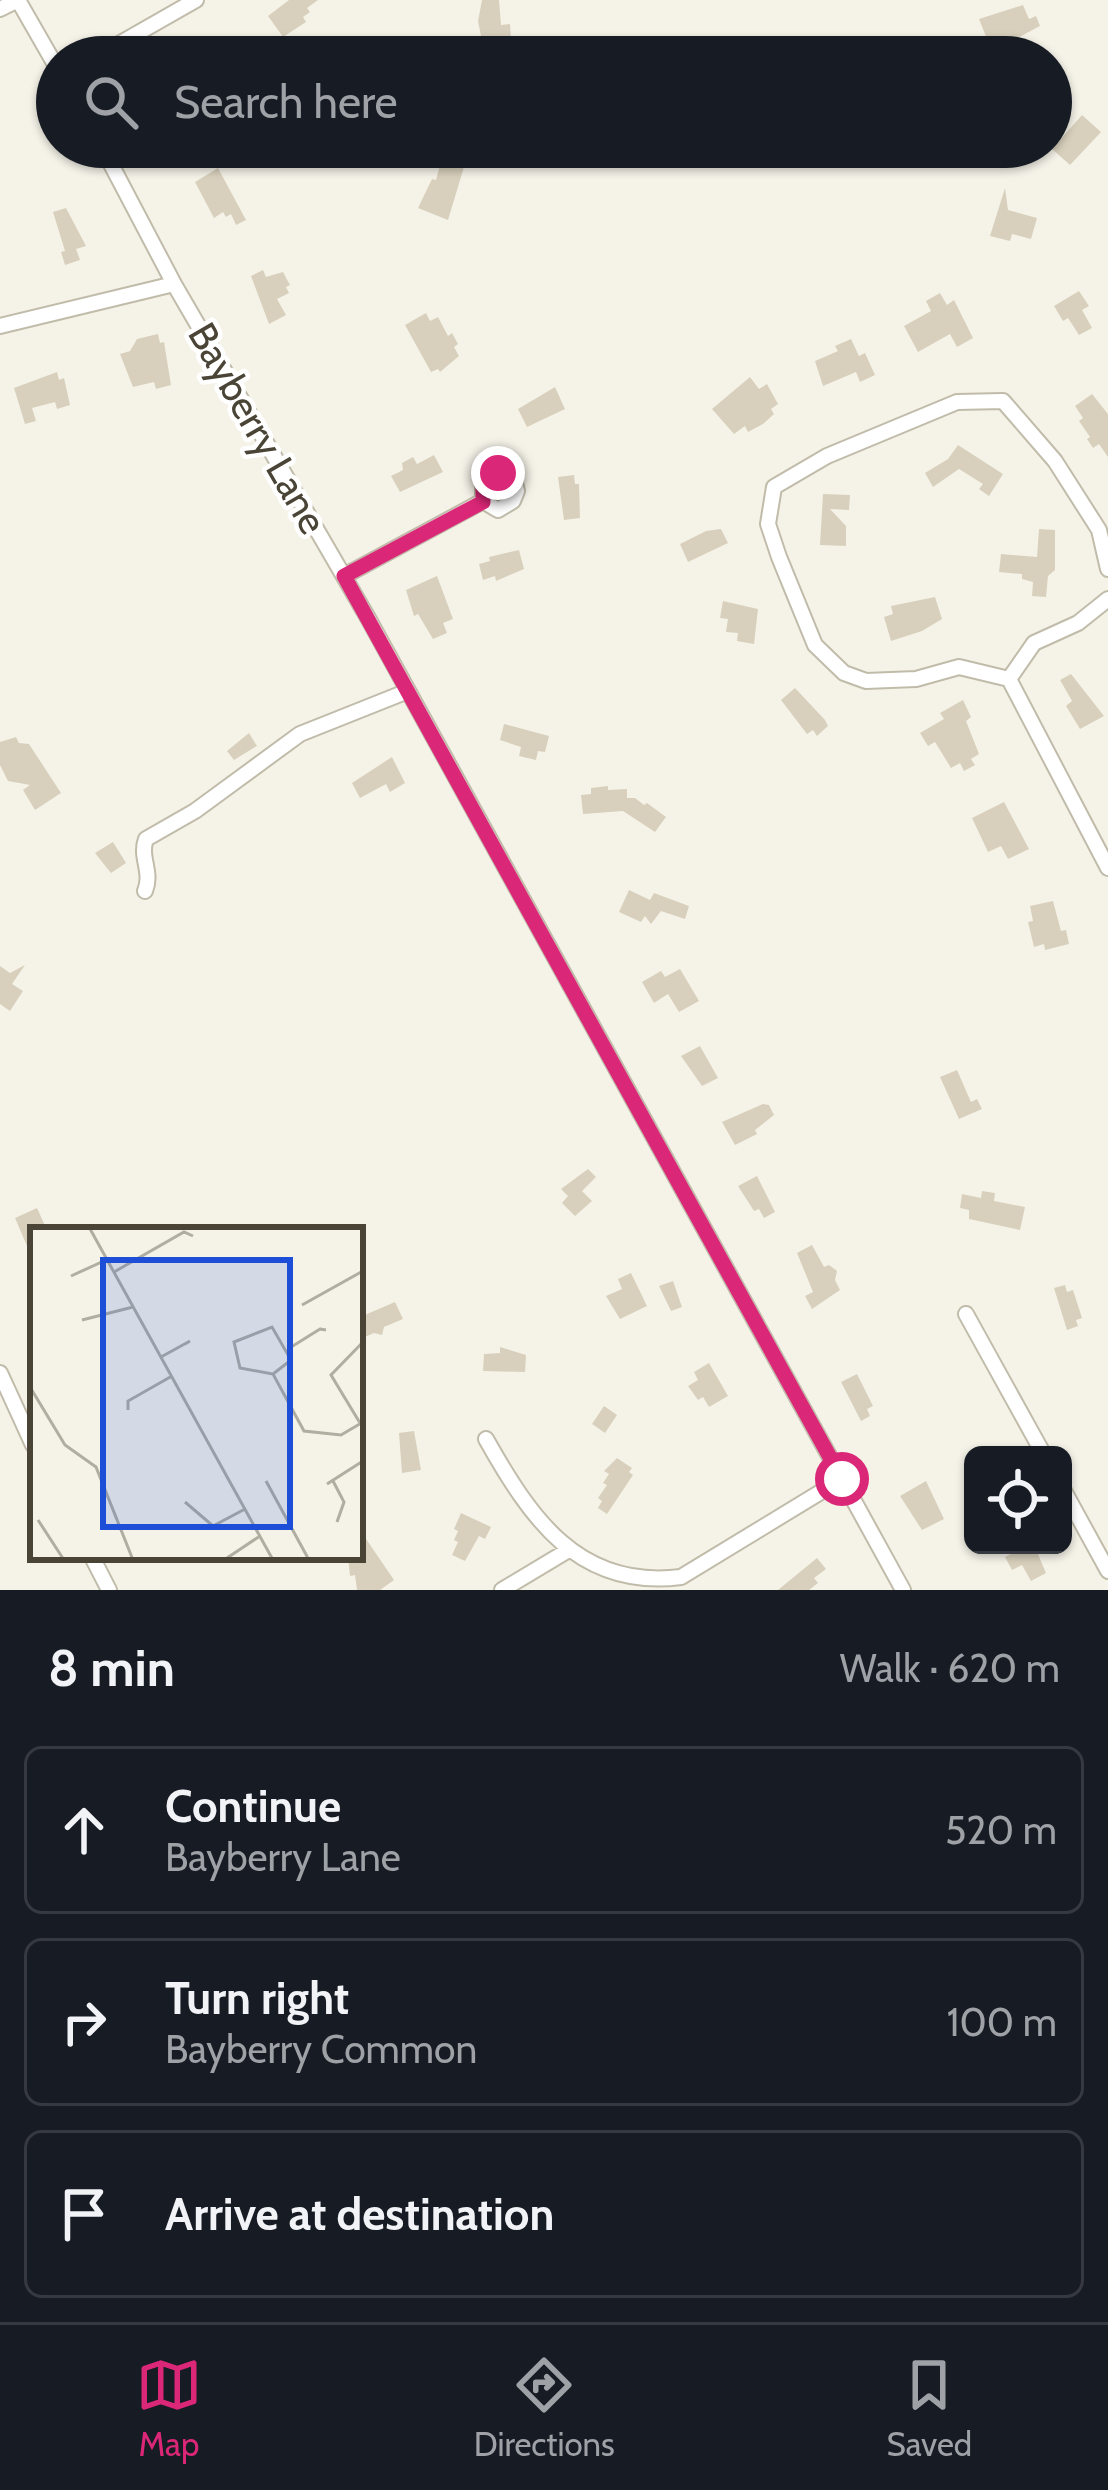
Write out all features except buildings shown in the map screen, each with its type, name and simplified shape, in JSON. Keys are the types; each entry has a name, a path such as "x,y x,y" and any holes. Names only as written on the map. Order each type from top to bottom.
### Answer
{"street":[{"path":"0,9 18,0 39,36"},
{"path":"133,36 196,0"},
{"name":"Bayberry Lane","path":"113,168 174,284 408,691 902,1590"},
{"path":"0,326 174,284"},
{"path":"1108,569 1104,528 1004,401 957,402 827,456 774,487 768,524 814,645 844,673 866,681 916,679 959,667 1009,679 1108,868"},
{"path":"344,576 483,502"},
{"path":"1009,679 1034,643 1078,623 1108,599"},
{"path":"145,891 149,881 142,851 146,839 213,799 300,734 408,691"},
{"path":"966,1314 1039,1446"},
{"path":"0,1373 30,1438"},
{"path":"486,1438 510,1481 567,1552 623,1577 651,1582 681,1577 842,1479"},
{"path":"1072,1505 1108,1570"},
{"path":"502,1590 567,1552"},
{"path":"94,1560 109,1590"}],"route":[{"path":"498,473 483,482 483,502 344,576 842,1479"}]}
